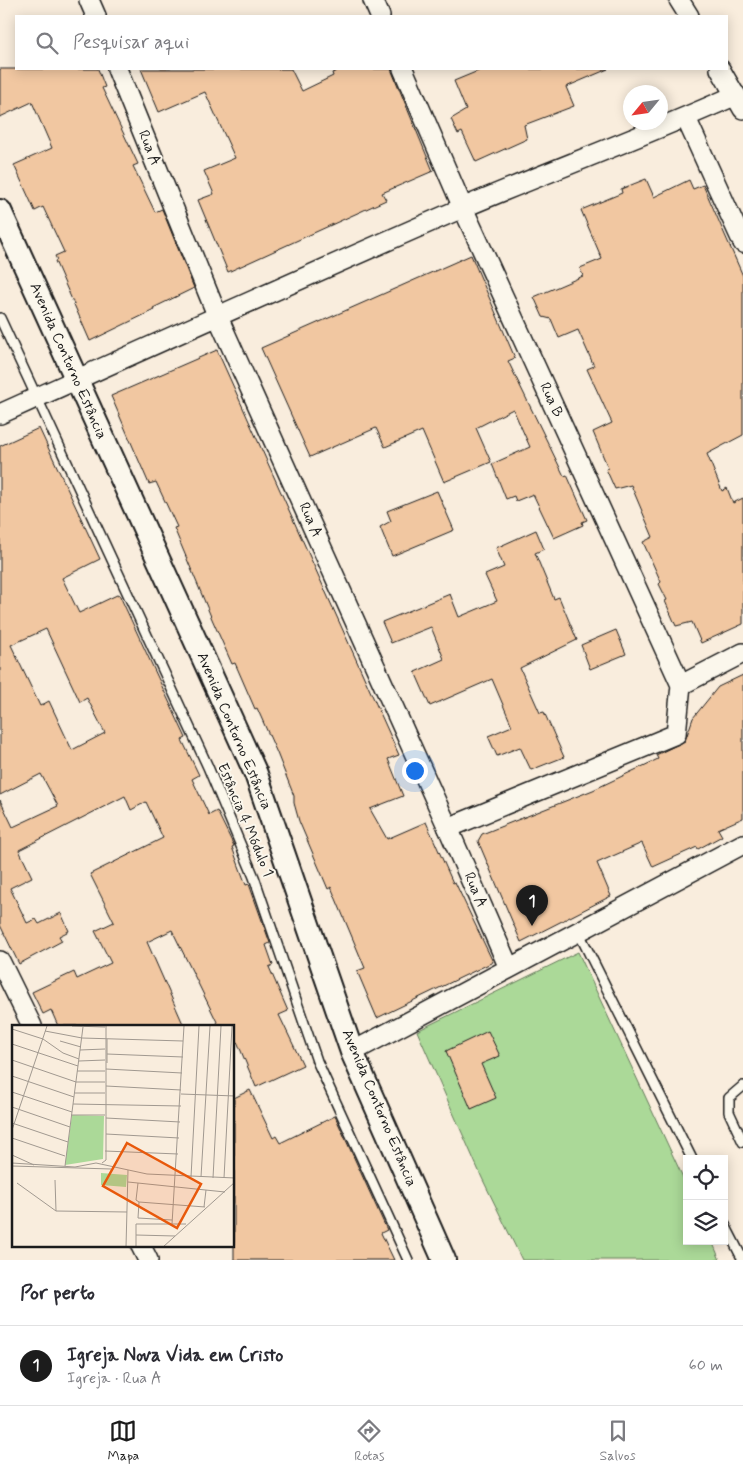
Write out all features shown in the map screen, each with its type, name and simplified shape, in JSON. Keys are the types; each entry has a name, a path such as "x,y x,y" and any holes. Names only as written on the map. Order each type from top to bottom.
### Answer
{"street":[{"path":"89,0 96,15"},
{"path":"373,0 380,15"},
{"path":"679,0 688,15"},
{"name":"Rua A","path":"117,70 217,314 509,968"},
{"name":"Rua B","path":"403,70 463,208 681,685"},
{"path":"0,414 217,314 463,208 686,118 739,102 721,70"},
{"path":"686,118 743,243"},
{"name":"Avenida Contorno Estância","path":"0,211 256,774 352,1052 444,1260"},
{"path":"448,828 676,734 681,685 743,653"},
{"path":"352,1052 743,844"},
{"path":"0,961 32,1025"},
{"path":"142,1248 148,1260"}],"lane":[{"name":"Estância 4 Módulo 1","path":"0,318 208,767 254,877 317,1061 408,1260"},
{"path":"578,931 690,1155"},
{"path":"743,1086 728,1098 729,1112 743,1142"},
{"path":"728,1231 743,1260"}],"green space":[{"path":"578,952 683,1177 683,1245 714,1245 720,1260 522,1260 482,1178 417,1031"}],"building":[{"path":"0,69 98,70 105,87 102,88 138,164 133,166 155,212 162,209 194,288 90,341 55,261 57,260 55,256 64,252 43,207 35,211 14,165 52,148 32,102 0,117"},
{"path":"141,70 292,70 302,91 333,76 332,73 339,70 391,70 433,171 382,193 386,200 228,272 198,200 214,194 204,171 235,158 205,92 159,112"},
{"path":"481,70 606,70 566,87 574,106 524,125 527,139 476,162 462,132 458,134 451,119 466,110 454,81"},
{"path":"646,179 654,197 689,180 693,189 703,185 743,276 743,435 707,454 722,491 727,488 733,503 743,498 743,624 701,643 692,622 676,626 659,584 661,582 643,542 653,537 631,485 615,489 606,469 608,468 593,432 612,423 587,369 594,366 578,330 559,338 551,319 543,317 534,297 583,276 580,268 602,259 581,210 622,193 621,189"},
{"path":"471,255 515,358 508,361 564,476 567,475 587,520 582,522 583,525 554,538 533,494 516,501 514,496 506,499 492,464 530,447 513,409 476,428 491,462 444,482 422,431 385,447 376,428 310,457 261,348"},
{"path":"217,350 399,755 388,759 403,796 370,809 387,839 426,822 453,883 455,882 493,962 377,1018 357,971 365,968 331,887 328,889 299,821 294,796 277,753 235,663 232,664 212,619 174,528 177,527 156,482 149,484 111,396"},
{"path":"39,428 100,559 62,578 79,613 119,594 186,738 182,740 199,775 192,779 209,815 217,811 234,846 232,847 246,885 249,884 270,943 266,945 273,965 269,967 288,1011 279,1015 303,1065 256,1087 235,1036 235,1025 219,1025 172,930 147,942 184,1025 58,1025 51,1010 43,1014 32,992 74,972 77,979 111,963 95,931 114,922 90,874 163,838 146,802 131,810 125,796 19,850 32,877 10,888 27,923 36,919 39,924 61,913 69,931 59,936 62,941 19,964 0,925 0,800 13,827 58,806 41,774 0,795 0,446","holes":["46,629 80,702 87,698 105,733 72,750 49,701 40,706 11,645"]},
{"path":"437,491 454,530 392,556 380,527 391,521 387,511"},
{"path":"536,530 544,549 535,553 554,599 559,597 577,640 520,668 540,713 544,712 564,757 531,770 520,747 497,756 488,736 512,726 492,679 430,706 415,672 444,659 431,627 391,643 382,622 450,594 459,617 497,601 485,575 504,567 496,548"},
{"path":"616,630 626,654 590,669 581,645"},
{"path":"743,675 743,818 718,829 722,836 698,849 697,847 653,867 642,843 597,863 611,896 521,942 478,841 482,834 593,790 658,759 656,755 685,741 693,718 718,687"},
{"path":"488,1031 500,1056 481,1064 496,1098 471,1109 446,1051"},
{"path":"250,1090 273,1138 276,1136 280,1143 335,1116 387,1230 381,1233 394,1260 234,1260 235,1098"}],"place":[{"name":"Igreja Nova Vida em Cristo","path":"532,926"}]}
